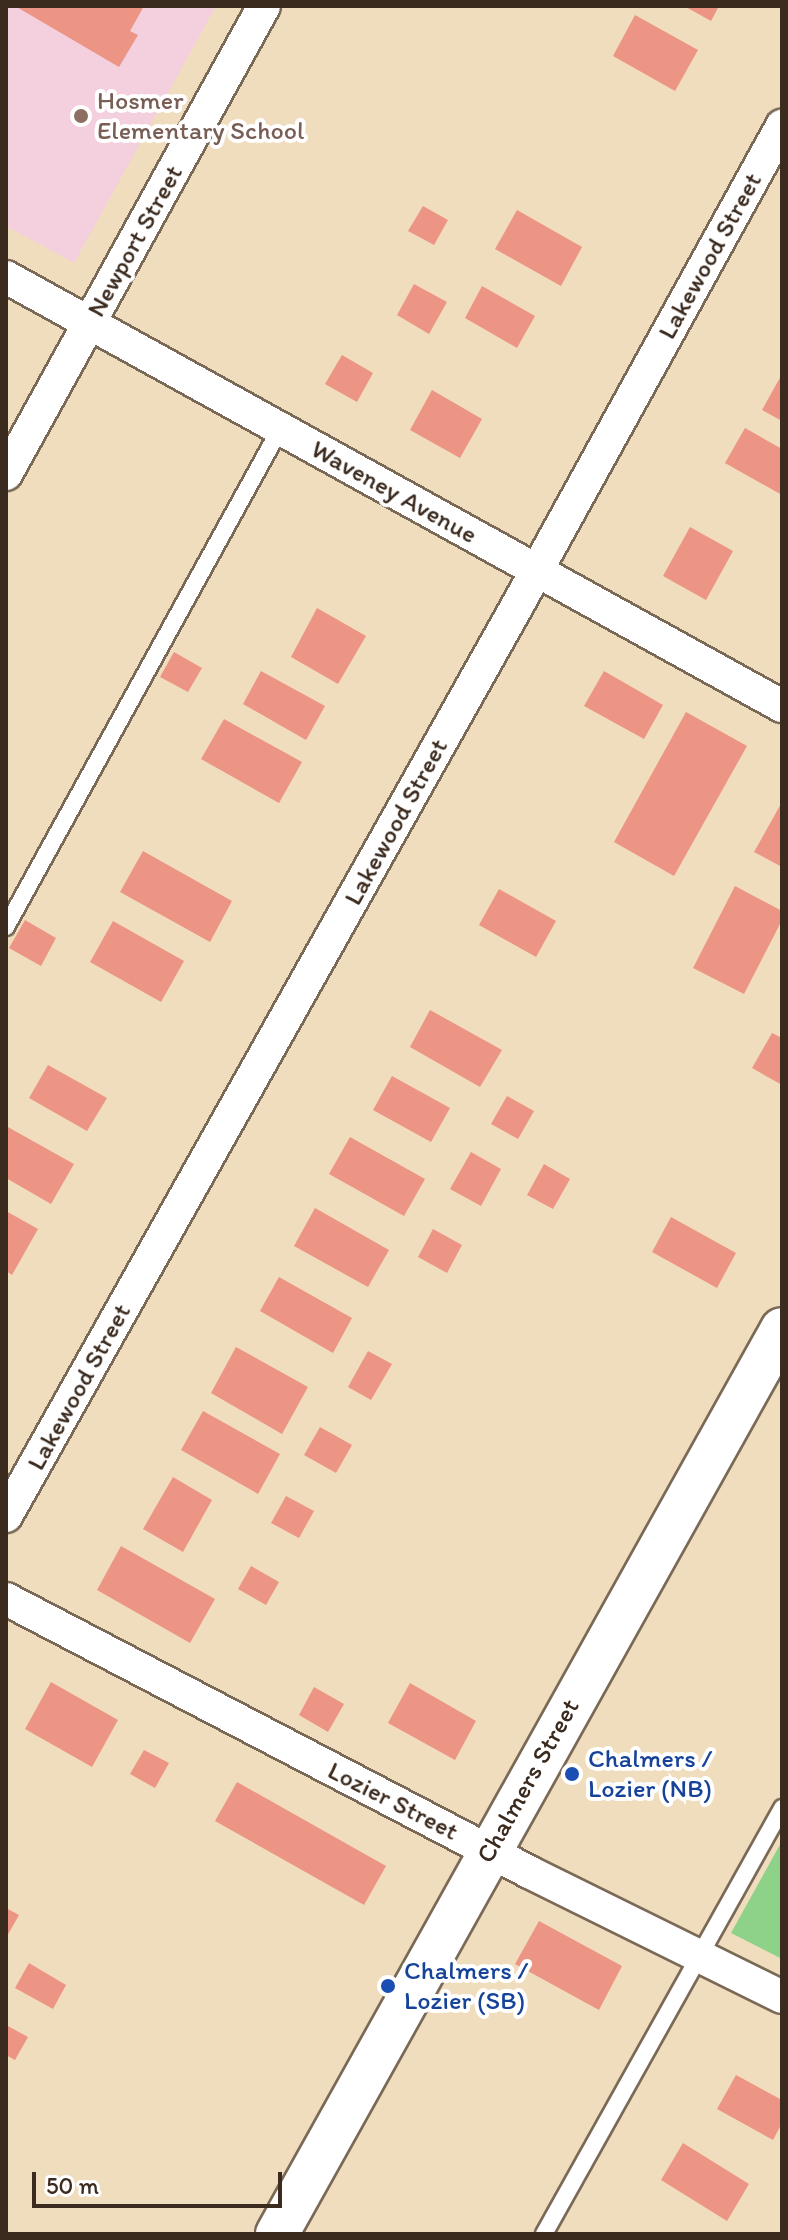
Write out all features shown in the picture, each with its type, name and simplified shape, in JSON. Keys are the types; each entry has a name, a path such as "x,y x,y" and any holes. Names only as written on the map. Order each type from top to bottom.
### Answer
{"street":[{"name":"Newport Street","path":"6,474 264,6"},
{"name":"Lakewood Street","path":"6,1516 537,571 782,126"},
{"name":"Waveney Avenue","path":"6,277 782,706"},
{"name":"Chalmers Street","path":"277,2234 782,1329"},
{"name":"Lozier Street","path":"6,1599 489,1850 782,1997"}],"lane":[{"path":"6,927 280,429"},
{"path":"544,2234 782,1808"}],"shaded area":[{"name":"Hosmer Elementary School","path":"6,6 216,6 74,263 6,226"}],"green space":[{"path":"782,1841 782,1959 731,1933"}],"building":[{"path":"15,6 144,6 130,31 138,35 119,67"},
{"path":"684,6 719,6 711,21"},
{"path":"635,15 698,50 675,91 613,56"},
{"path":"423,206 448,220 434,245 408,231"},
{"path":"517,210 582,247 561,286 495,249"},
{"path":"414,284 447,302 429,334 397,315"},
{"path":"482,286 535,316 517,348 465,318"},
{"path":"342,355 373,373 357,402 325,384"},
{"path":"782,374 782,421 762,410"},
{"path":"432,390 482,419 460,458 410,430"},
{"path":"745,428 782,449 782,495 725,463"},
{"path":"690,527 733,551 706,600 663,576"},
{"path":"317,608 366,636 338,684 291,657"},
{"path":"174,652 202,668 188,692 160,677"},
{"path":"261,671 325,706 306,740 243,704"},
{"path":"604,671 663,705 644,739 584,706"},
{"path":"686,712 747,746 674,876 614,842"},
{"path":"224,719 302,762 279,803 201,759"},
{"path":"782,802 782,867 754,852"},
{"path":"143,851 232,901 210,942 120,892"},
{"path":"735,886 782,911 782,920 744,994 693,968"},
{"path":"499,889 556,921 536,957 479,925"},
{"path":"25,920 56,938 41,966 9,948"},
{"path":"113,921 184,961 161,1002 90,962"},
{"path":"430,1010 502,1050 480,1087 410,1047"},
{"path":"772,1033 782,1038 782,1085 752,1068"},
{"path":"48,1065 107,1098 87,1131 29,1098"},
{"path":"392,1076 450,1108 431,1142 373,1110"},
{"path":"507,1096 534,1111 518,1139 491,1124"},
{"path":"6,1126 74,1164 51,1204 6,1178"},
{"path":"350,1137 425,1179 404,1216 329,1174"},
{"path":"471,1152 501,1169 481,1206 450,1189"},
{"path":"544,1164 570,1179 553,1209 527,1195"},
{"path":"315,1208 389,1250 368,1287 294,1246"},
{"path":"6,1211 38,1229 12,1275 6,1271"},
{"path":"671,1217 736,1253 717,1288 652,1252"},
{"path":"433,1229 462,1245 447,1273 418,1257"},
{"path":"279,1277 352,1318 333,1353 260,1311"},
{"path":"236,1347 308,1387 282,1434 211,1393"},
{"path":"368,1351 392,1364 371,1400 348,1387"},
{"path":"203,1411 280,1454 258,1494 181,1450"},
{"path":"320,1427 352,1445 336,1473 304,1455"},
{"path":"173,1477 212,1500 183,1552 143,1529"},
{"path":"286,1496 314,1511 299,1538 271,1523"},
{"path":"121,1546 215,1599 190,1643 97,1590"},
{"path":"251,1566 279,1582 266,1605 238,1589"},
{"path":"51,1682 118,1720 92,1767 25,1729"},
{"path":"410,1683 476,1721 455,1760 388,1723"},
{"path":"314,1687 344,1704 328,1732 299,1715"},
{"path":"144,1750 169,1763 155,1788 130,1774"},
{"path":"237,1782 386,1866 364,1905 215,1821"},
{"path":"6,1908 19,1915 6,1938"},
{"path":"539,1921 622,1966 599,2010 515,1964"},
{"path":"29,1963 66,1985 53,2009 15,1988"},
{"path":"6,2025 28,2037 15,2060 6,2055"},
{"path":"736,2075 782,2100 782,2123 773,2140 717,2109"},
{"path":"683,2143 749,2184 727,2221 661,2180"}],"place":[{"name":"Hosmer Elementary School","path":"81,116"},
{"name":"Chalmers / Lozier (NB)","path":"572,1774"},
{"name":"Chalmers / Lozier (SB)","path":"388,1986"}]}
